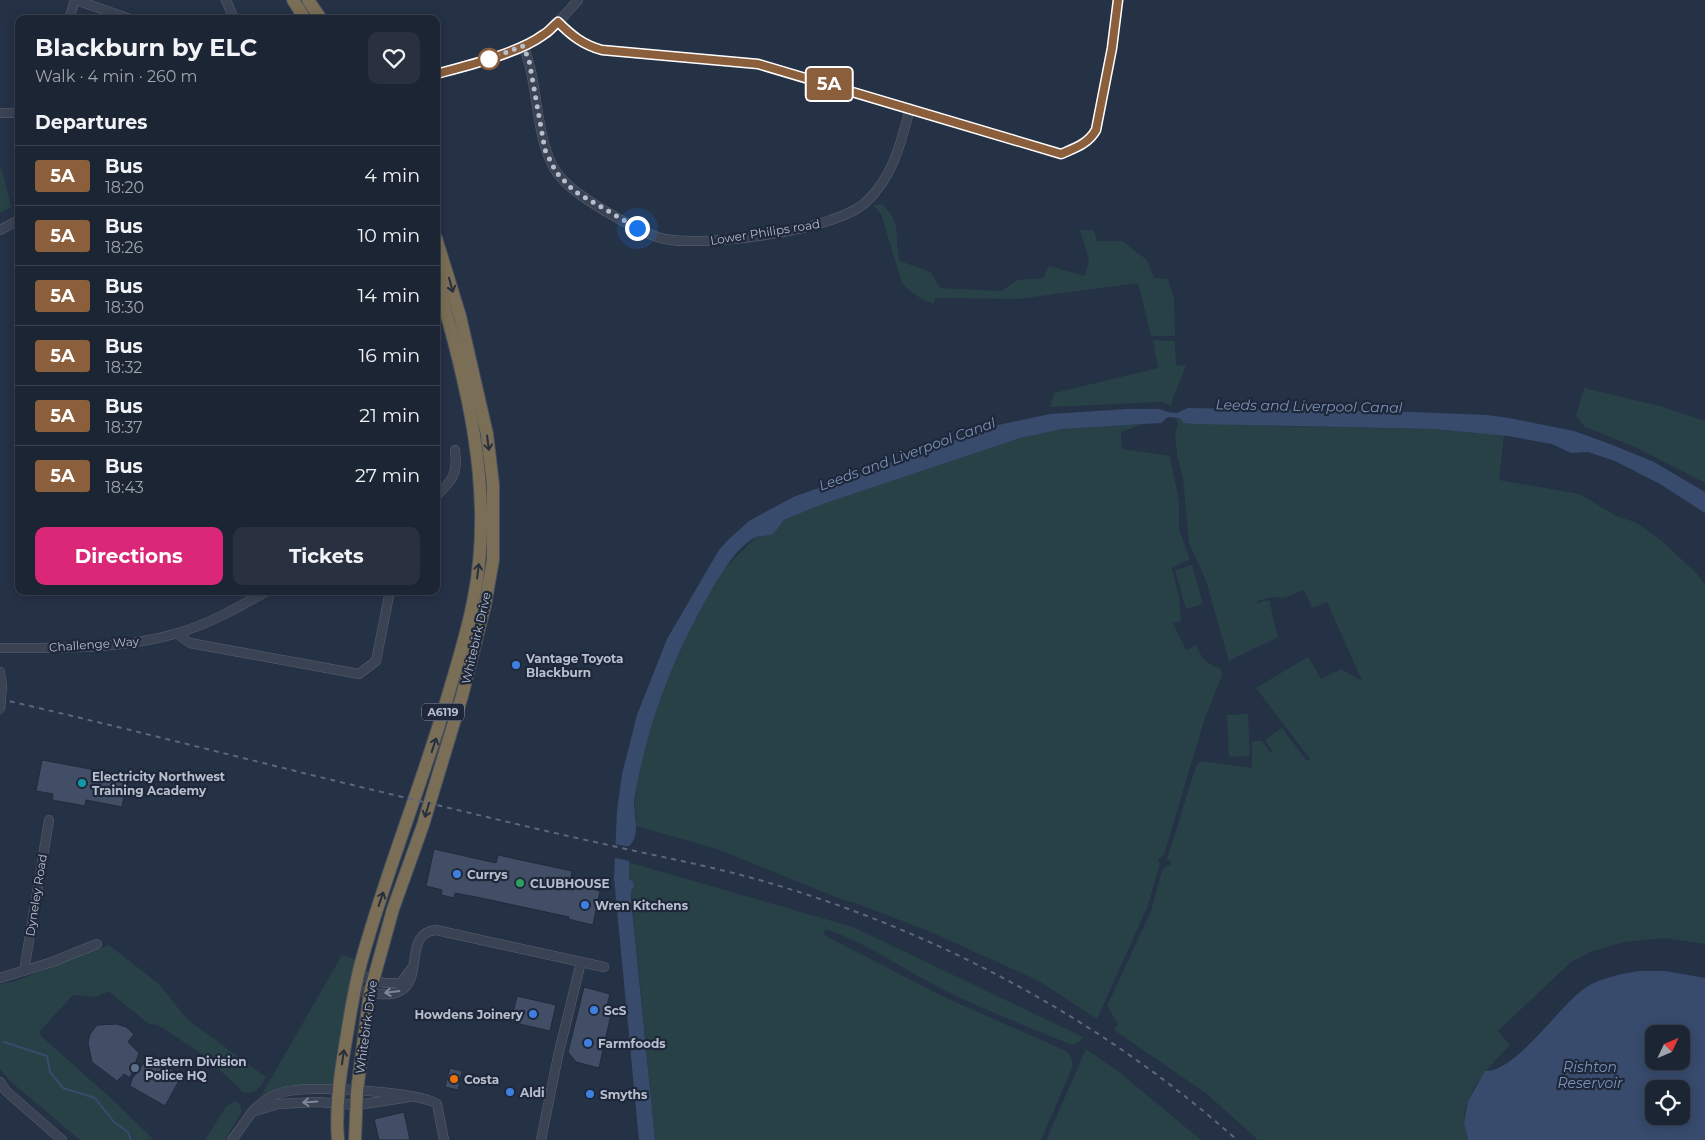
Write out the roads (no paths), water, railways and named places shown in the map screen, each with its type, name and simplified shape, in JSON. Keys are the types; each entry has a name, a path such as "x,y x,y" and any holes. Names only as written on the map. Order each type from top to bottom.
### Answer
{"highway":[{"path":"292,0 302,15"},
{"path":"308,0 318,15"},
{"name":"Whitebirk Drive","path":"355,1140 357,1091 373,979 393,909 423,825 462,696 486,605 493,560 493,484 487,434 460,316 440,251"},
{"name":"Whitebirk Drive","path":"338,1140 339,1089 354,990 372,927 435,742 466,636 480,554 480,480 474,436 464,387 440,293"}],"street":[{"path":"70,15 76,0 119,15"},
{"path":"226,0 232,15"},
{"path":"440,73 474,64 523,46 543,35 578,0"},
{"path":"558,22 583,43 602,50 758,64 1061,154 1081,146 1093,136 1098,123 1118,0"},
{"name":"Lower Philips road","path":"523,46 529,60 545,150 556,172 574,191 625,222 665,239 722,241 822,224 854,211 876,192 889,174 901,144 910,108"},
{"path":"0,113 15,113"},
{"path":"0,230 15,222"},
{"path":"440,492 450,482 457,466 455,450"},
{"name":"Challenge Way","path":"0,648 57,648 124,644 177,634 238,608 260,595"},
{"path":"177,634 190,643 359,674 376,661 389,595"},
{"path":"0,672 2,685 0,710"},
{"name":"Dyneley Road","path":"24,971 49,820"},
{"path":"354,990 391,994 401,991 409,984 419,940 429,931 436,930 604,967"},
{"path":"0,978 52,962 98,944"},
{"path":"541,1140 558,1056 581,962"},
{"path":"358,974 384,984 401,983 412,967"},
{"path":"0,1082 6,1091 62,1140"},
{"name":"Whitebirk Drive","path":"232,1140 252,1112 263,1101 284,1091 309,1089 339,1089 429,1100 437,1104 444,1140"},
{"name":"Whitebirk Drive","path":"252,1112 278,1104 338,1102 357,1105 410,1097"}],"water":[{"path":"1188,408 1487,415 1574,431 1654,462 1705,492 1705,513 1660,484 1615,461 1588,452 1571,453 1552,444 1508,436 1434,429 1195,424 1184,423 1179,418 1168,417 1161,423 1062,429 1020,438 823,504 784,520 773,534 754,538 741,548 711,591 684,642 662,693 639,774 634,802 636,831 633,842 629,846 629,879 633,882 634,887 631,890 631,898 655,1140 639,1140 614,878 617,811 622,774 637,715 667,639 719,550 749,521 793,497 998,425 1050,414 1127,409 1159,409 1177,413"},
{"name":"Rishton Reservoir","path":"1639,971 1665,971 1705,978 1705,1140 1468,1140 1464,1123 1468,1101 1485,1071 1497,1069 1510,1061 1585,988 1618,975"}],"waterway":[{"path":"4,1042 47,1056 50,1072 63,1088 95,1098 114,1122 128,1132 131,1140"}],"railway":[{"path":"0,699 502,821 731,872 836,905 898,929 959,956 1019,986 1077,1020 1133,1057 1186,1097 1237,1140"}],"place":[{"name":"Vantage Toyota Blackburn","path":"516,665"},
{"name":"Electricity Northwest Training Academy","path":"82,783"},
{"name":"Currys","path":"457,874"},
{"name":"CLUBHOUSE","path":"520,883"},
{"name":"Wren Kitchens","path":"585,905"},
{"name":"ScS","path":"594,1010"},
{"name":"Howdens Joinery","path":"533,1014"},
{"name":"Farmfoods","path":"588,1043"},
{"name":"Eastern Division Police HQ","path":"135,1068"},
{"name":"Costa","path":"454,1079"},
{"name":"Aldi","path":"510,1092"},
{"name":"Smyths","path":"590,1094"}],"water label":[{"name":"Leeds and Liverpool Canal","path":"1309,406"},
{"name":"Leeds and Liverpool Canal","path":"907,454"}]}
